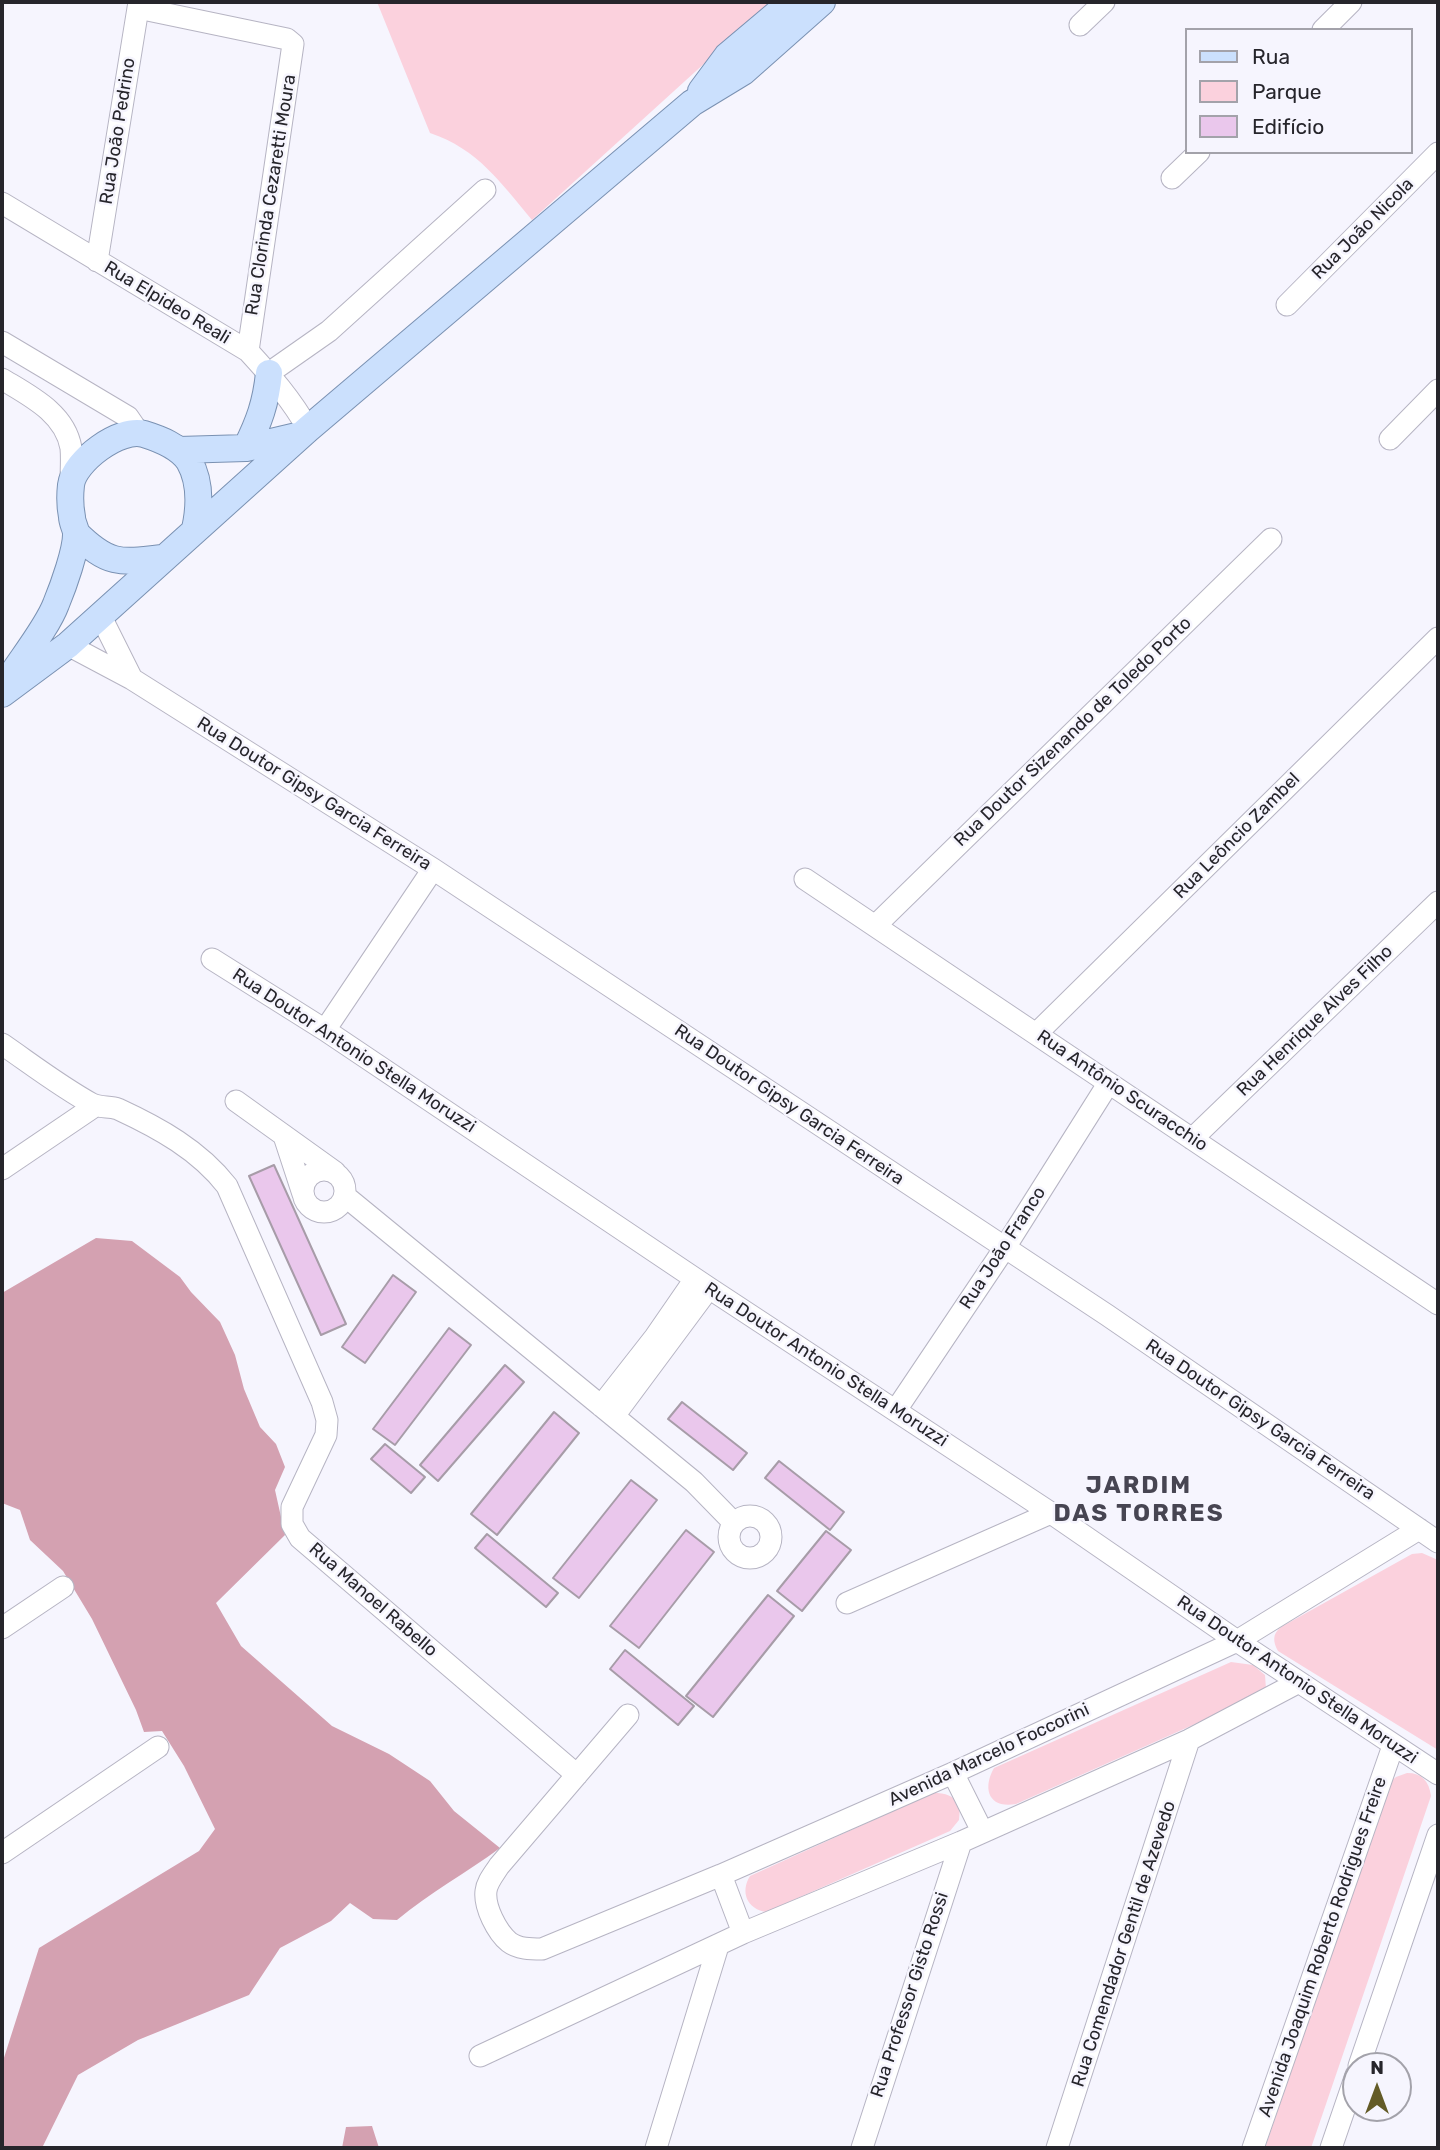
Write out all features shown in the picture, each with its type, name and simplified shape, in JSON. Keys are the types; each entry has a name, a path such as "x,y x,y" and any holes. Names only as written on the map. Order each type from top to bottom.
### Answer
{"main road":[{"path":"692,103 727,56 791,2"},
{"path":"2,692 68,645 305,432 692,103 743,72 822,2"},
{"path":"246,448 266,401 269,373"},
{"path":"179,450 246,448 305,432"},
{"path":"162,558 124,563 93,551 76,533 71,516 71,482 88,457 107,443 139,433 160,439 179,450 188,461 196,479 199,499 195,529"},
{"path":"2,692 55,607 68,572 76,533"},
{"path":"55,607 68,645"}],"street":[{"path":"1080,25 1104,2"},
{"path":"1325,28 1351,2"},
{"name":"Rua Clorinda Cezaretti Moura","path":"138,5 289,40 294,47 248,351"},
{"name":"Rua João Pedrino","path":"97,261 138,5"},
{"name":"Rua João Nicola","path":"1287,305 1438,153"},
{"path":"1172,178 1197,154"},
{"path":"269,373 329,331 485,190"},
{"name":"Rua Elpideo Reali","path":"2,203 248,351 269,373 299,413 305,432"},
{"path":"2,342 128,417 139,433"},
{"path":"2,379 40,402 65,428 71,449 71,482"},
{"path":"1390,439 1438,390"},
{"name":"Rua Doutor Sizenando de Toledo Porto","path":"876,926 1271,539"},
{"path":"101,617 132,679"},
{"name":"Rua Leôncio Zambel","path":"1036,1034 1438,638"},
{"name":"Rua Doutor Gipsy Garcia Ferreira","path":"68,645 132,679 433,869 1107,1315 1438,1542"},
{"path":"325,1030 433,869"},
{"name":"Rua Antônio Scuracchio","path":"805,879 1438,1304"},
{"name":"Rua Henrique Alves Filho","path":"1192,1139 1438,902"},
{"name":"Rua Doutor Antonio Stella Moruzzi","path":"212,959 325,1030 1438,1774"},
{"name":"Rua Manoel Rabello","path":"2,1044 95,1106 113,1107 143,1121 200,1156 227,1186 322,1402 327,1420 326,1435 292,1507 292,1524 300,1538 577,1775"},
{"name":"Rua João Franco","path":"896,1410 1004,1248 1108,1084"},
{"path":"236,1101 337,1173 345,1187 345,1196 342,1204 335,1210 327,1212 310,1208 284,1136"},
{"path":"2,1169 95,1106"},
{"path":"303,1194 303,1186 312,1173 329,1170 337,1173"},
{"path":"345,1196 694,1482 734,1523"},
{"path":"607,1411 655,1337 702,1283"},
{"path":"846,1603 1051,1513"},
{"name":"Avenida Marcelo Foccorini","path":"577,1775 499,1866 487,1884 485,1895 493,1920 510,1943 529,1950 542,1949 720,1875 953,1773 1237,1641 1419,1529"},
{"path":"2,1628 62,1587"},
{"path":"481,2056 743,1933 961,1842 982,1830 1189,1740 1299,1682"},
{"path":"577,1775 628,1715"},
{"name":"Rua Comendador Gentil de Azevedo","path":"1057,2148 1189,1740"},
{"name":"Avenida Joaquim Roberto Rodrigues Freire","path":"1253,2148 1393,1746"},
{"path":"2,1853 158,1747"},
{"path":"953,1773 982,1830"},
{"path":"1364,2052 1438,1835"},
{"name":"Rua Professor Gisto Rossi","path":"862,2148 961,1842"},
{"path":"720,1875 743,1933"},
{"path":"656,2148 718,1946"},
{"path":"1331,2148 1342,2115"}],"green space":[{"path":"377,2 772,2 532,220 499,180 475,158 462,148 430,133"},
{"path":"1422,1553 1438,1560 1438,1750 1278,1651 1274,1641 1276,1632 1281,1627 1412,1554"},
{"path":"1231,1662 1253,1665 1265,1675 1266,1689 1260,1695 1016,1804 999,1803 990,1796 990,1776 994,1768"},
{"path":"1407,1773 1417,1774 1429,1786 1431,1796 1311,2148 1265,2148 1390,1782"},
{"path":"933,1793 949,1795 960,1806 959,1820 950,1831 766,1912 754,1907 747,1899 746,1888 750,1876"}],"shaded area":[{"path":"96,1238 132,1241 180,1277 220,1322 235,1355 244,1389 260,1427 276,1444 285,1467 275,1490 285,1535 216,1603 241,1646 332,1726 389,1754 430,1781 454,1811 500,1848 397,1920 373,1919 350,1903 331,1921 280,1948 249,1995 138,2040 78,2075 42,2148 2,2148 2,2064 39,1948 199,1851 215,1829 184,1766 162,1731 144,1732 92,1619 63,1571 30,1540 20,1510 2,1503 2,1293"},
{"path":"372,2126 379,2148 342,2148 346,2127"}],"building":[{"path":"274,1165 346,1324 321,1335 249,1176"},
{"path":"393,1275 416,1292 365,1363 342,1347"},
{"path":"449,1328 471,1345 395,1445 373,1429"},
{"path":"505,1365 524,1382 438,1481 420,1465"},
{"path":"682,1402 747,1453 733,1470 668,1419"},
{"path":"554,1412 579,1433 497,1535 471,1514"},
{"path":"385,1444 425,1477 411,1493 371,1459"},
{"path":"779,1461 844,1512 830,1530 765,1478"},
{"path":"631,1480 657,1500 579,1598 553,1578"},
{"path":"686,1530 714,1552 639,1648 610,1626"},
{"path":"826,1531 851,1550 802,1611 777,1591"},
{"path":"487,1534 558,1593 546,1607 475,1548"},
{"path":"768,1595 794,1616 713,1717 686,1696"},
{"path":"625,1650 694,1706 678,1725 610,1669"}],"district":[{"name":"JARDIM DAS TORRES","path":"1139,1500"}]}
